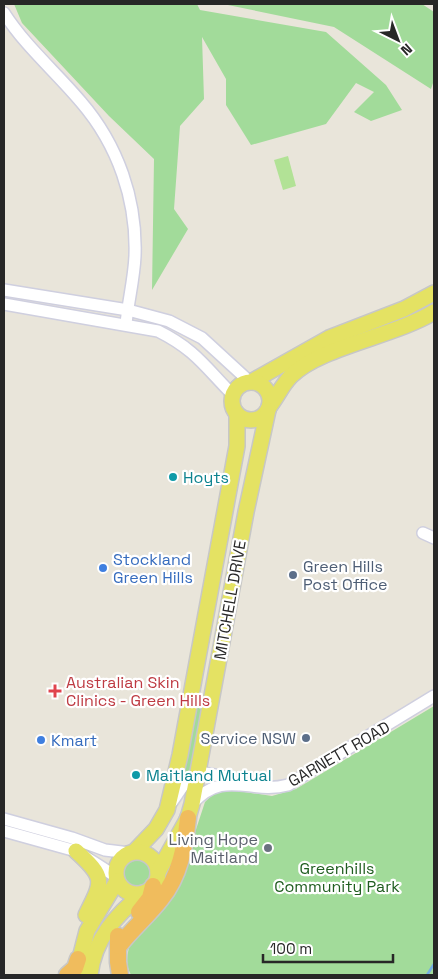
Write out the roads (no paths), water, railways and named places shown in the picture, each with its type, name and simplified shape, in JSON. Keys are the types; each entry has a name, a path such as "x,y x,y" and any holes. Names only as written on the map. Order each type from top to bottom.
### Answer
{"highway":[{"path":"119,946 130,931 163,898 170,885 182,854 190,811"},
{"path":"120,975 118,936 150,898 151,884"},
{"path":"68,975 77,967"}],"main road":[{"path":"251,382 258,384 266,390 269,397 268,408 260,418 253,420 242,418 233,407 233,395 239,387 329,338 404,309 434,293"},
{"name":"MITCHELL DRIVE","path":"90,975 93,958 102,935 116,917 151,884 190,811 200,772 246,512 268,408 291,376 307,364 406,326 434,312"},
{"name":"MITCHELL DRIVE","path":"132,852 156,829 167,810 180,755 238,446 237,414"},
{"path":"76,851 99,877 100,887 83,922 83,941"},
{"path":"77,967 83,941 116,878 117,864 132,852 146,853 153,858 151,884 130,893 116,878"}],"street":[{"path":"4,13 31,50 82,103 100,126 115,153 126,184 133,214 135,257 126,324"},
{"path":"4,290 128,310 169,321 187,329 209,344 251,382"},
{"path":"4,304 158,331 174,339 198,356 233,395"},
{"path":"423,533 434,538"},
{"name":"GARNETT ROAD","path":"190,811 207,789 236,784 269,788 288,785 434,696"},
{"path":"167,810 187,780 200,772"},
{"name":"GARNETT ROAD","path":"200,772 225,777 236,784"},
{"path":"4,819 72,838 105,850 132,852"},
{"path":"4,831 76,851 96,862 116,878"}],"waterway":[{"path":"427,975 434,964"}],"place":[{"name":"Hoyts","path":"173,477"},
{"name":"Stockland Green Hills","path":"103,568"},
{"name":"Green Hills Post Office","path":"293,575"},
{"name":"Australian Skin Clinics - Green Hills","path":"55,691"},
{"name":"Service NSW","path":"306,738"},
{"name":"Kmart","path":"41,740"},
{"name":"Maitland Mutual","path":"136,775"},
{"name":"Living Hope Maitland","path":"268,848"}],"park label":[{"name":"Greenhills Community Park","path":"337,877"}]}
